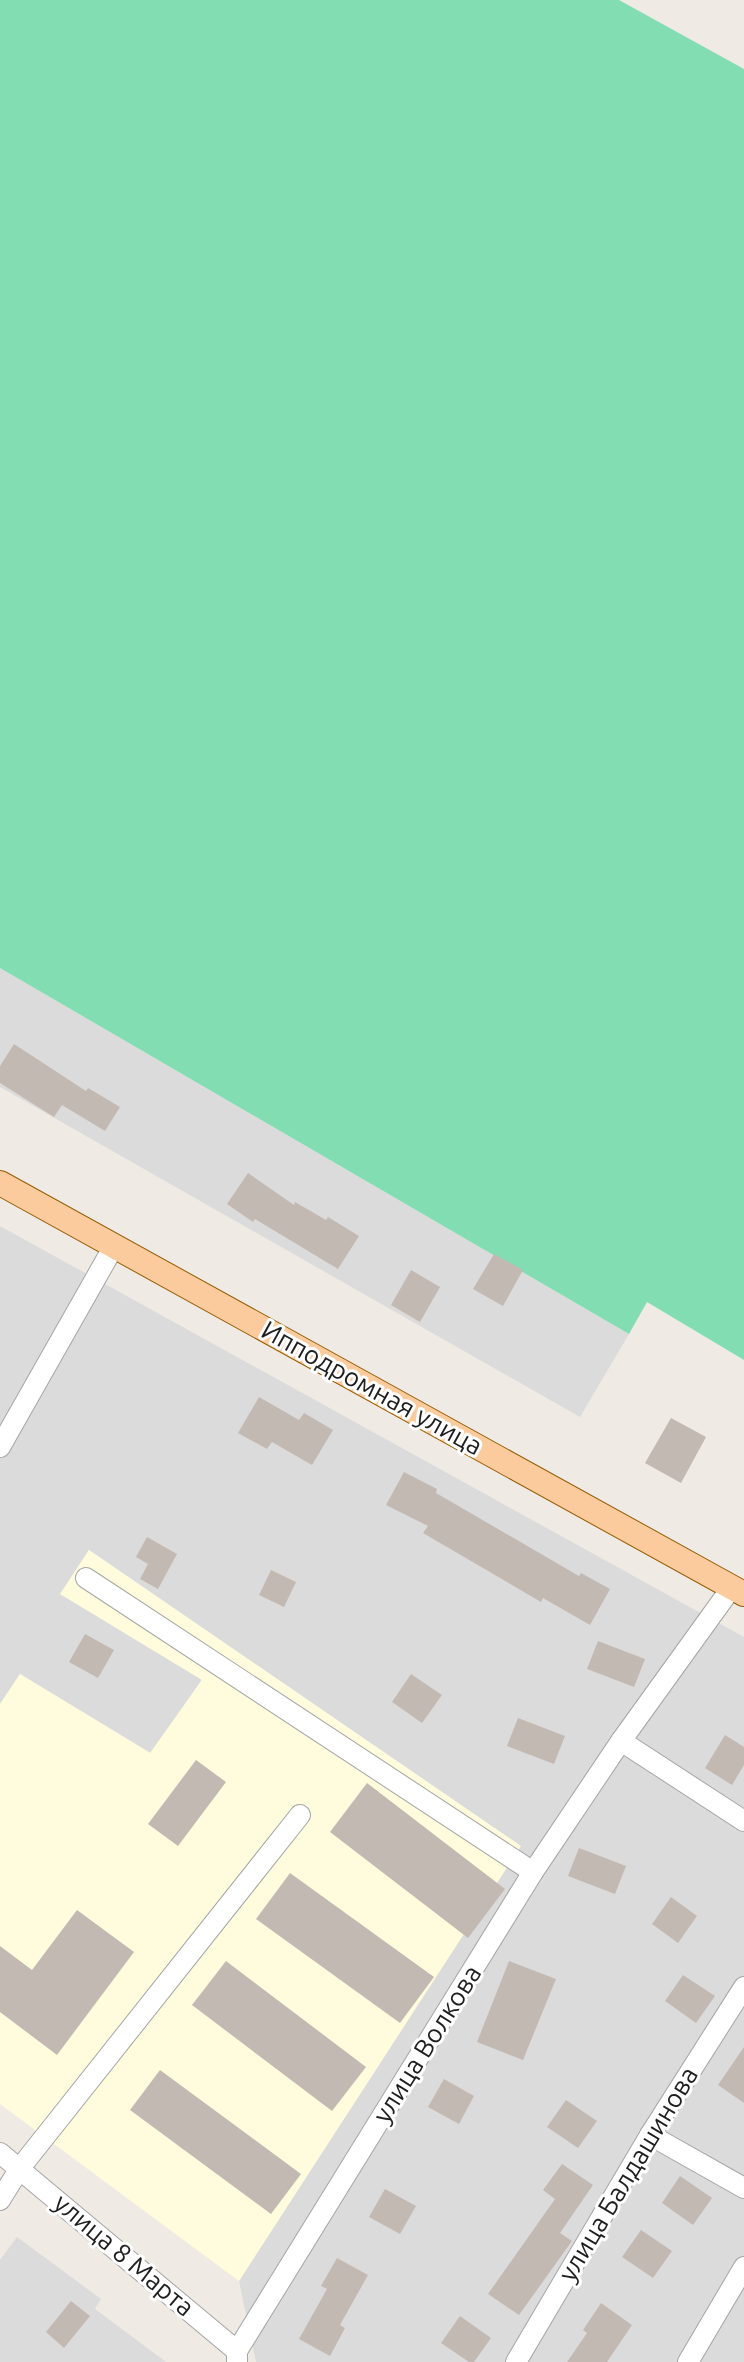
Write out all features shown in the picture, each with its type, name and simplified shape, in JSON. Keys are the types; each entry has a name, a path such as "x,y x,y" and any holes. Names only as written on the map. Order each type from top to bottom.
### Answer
{"main road":[{"name":"Ипподромная улица","path":"0,1183 738,1590"}],"street":[{"path":"0,1447 114,1246"},
{"path":"86,1578 533,1872"},
{"name":"улица Волкова","path":"237,2356 533,1872 621,1741 738,1590"},
{"path":"621,1741 744,1821"},
{"path":"0,2200 20,2168 300,1815"},
{"name":"улица Балдашинова","path":"516,2362 650,2135 744,1987"},
{"path":"650,2135 744,2188"},
{"name":"улица 8 Марта","path":"0,2153 237,2356"},
{"path":"688,2362 744,2267"}],"shaded area":[{"path":"0,968 629,1334 580,1417 0,1087"},
{"path":"0,1226 744,1637 744,2362 256,2362 239,2281 520,1846 89,1550 61,1594 202,1679 151,1753 20,1674 0,1704"},
{"path":"89,1550 521,1846 239,2281 0,2104 0,1704 20,1674 150,1753 202,1680 60,1594"},
{"path":"17,2237 101,2299 95,2309 166,2362 0,2362 0,2260"}],"green space":[{"path":"0,0 619,0 744,69 744,1360 647,1302 629,1334 0,968"}],"building":[{"path":"14,1044 86,1091 88,1088 120,1107 105,1131 62,1105 54,1117 0,1083 0,1066"},
{"path":"248,1173 294,1205 295,1202 326,1220 328,1217 359,1236 338,1269 227,1204"},
{"path":"494,1254 523,1270 503,1306 473,1289"},
{"path":"411,1270 440,1287 420,1322 391,1305"},
{"path":"259,1397 299,1420 304,1413 333,1430 312,1465 272,1442 267,1449 238,1433"},
{"path":"671,1418 706,1437 681,1483 645,1463"},
{"path":"404,1472 579,1576 581,1573 610,1589 590,1625 543,1598 541,1602 423,1533 428,1526 386,1505"},
{"path":"147,1537 177,1554 158,1589 140,1579 148,1564 136,1557"},
{"path":"271,1570 296,1582 284,1607 259,1595"},
{"path":"85,1634 114,1650 98,1678 69,1662"},
{"path":"598,1641 645,1659 634,1687 587,1669"},
{"path":"411,1674 442,1695 422,1723 392,1702"},
{"path":"518,1718 565,1736 554,1764 507,1746"},
{"path":"725,1735 744,1747 744,1765 732,1785 705,1768"},
{"path":"196,1760 226,1782 178,1846 148,1824"},
{"path":"367,1783 505,1889 468,1938 330,1832"},
{"path":"579,1848 626,1866 615,1894 568,1876"},
{"path":"290,1873 434,1977 400,2023 256,1919"},
{"path":"671,1897 697,1916 678,1943 652,1924"},
{"path":"77,1910 134,1952 57,2055 0,2012 0,1946 32,1970"},
{"path":"226,1961 366,2067 332,2111 192,2005"},
{"path":"509,1961 556,1979 523,2060 477,2042"},
{"path":"683,1975 715,1996 696,2023 665,2001"},
{"path":"744,2047 744,2103 718,2085"},
{"path":"160,2070 301,2174 271,2214 130,2110"},
{"path":"444,2079 474,2096 459,2124 428,2107"},
{"path":"566,2100 597,2121 578,2148 547,2127"},
{"path":"562,2164 593,2185 560,2233 572,2241 519,2315 488,2294 555,2199 543,2190"},
{"path":"680,2176 712,2198 693,2225 662,2203"},
{"path":"385,2189 416,2206 400,2234 369,2217"},
{"path":"641,2230 672,2251 653,2278 622,2257"},
{"path":"337,2258 368,2275 340,2325 345,2328 330,2356 299,2339 327,2289 321,2286"},
{"path":"71,2301 90,2316 64,2348 46,2332"},
{"path":"601,2303 632,2325 607,2362 567,2362 587,2333 583,2330"},
{"path":"460,2316 491,2338 474,2362 469,2362 441,2343"}]}
